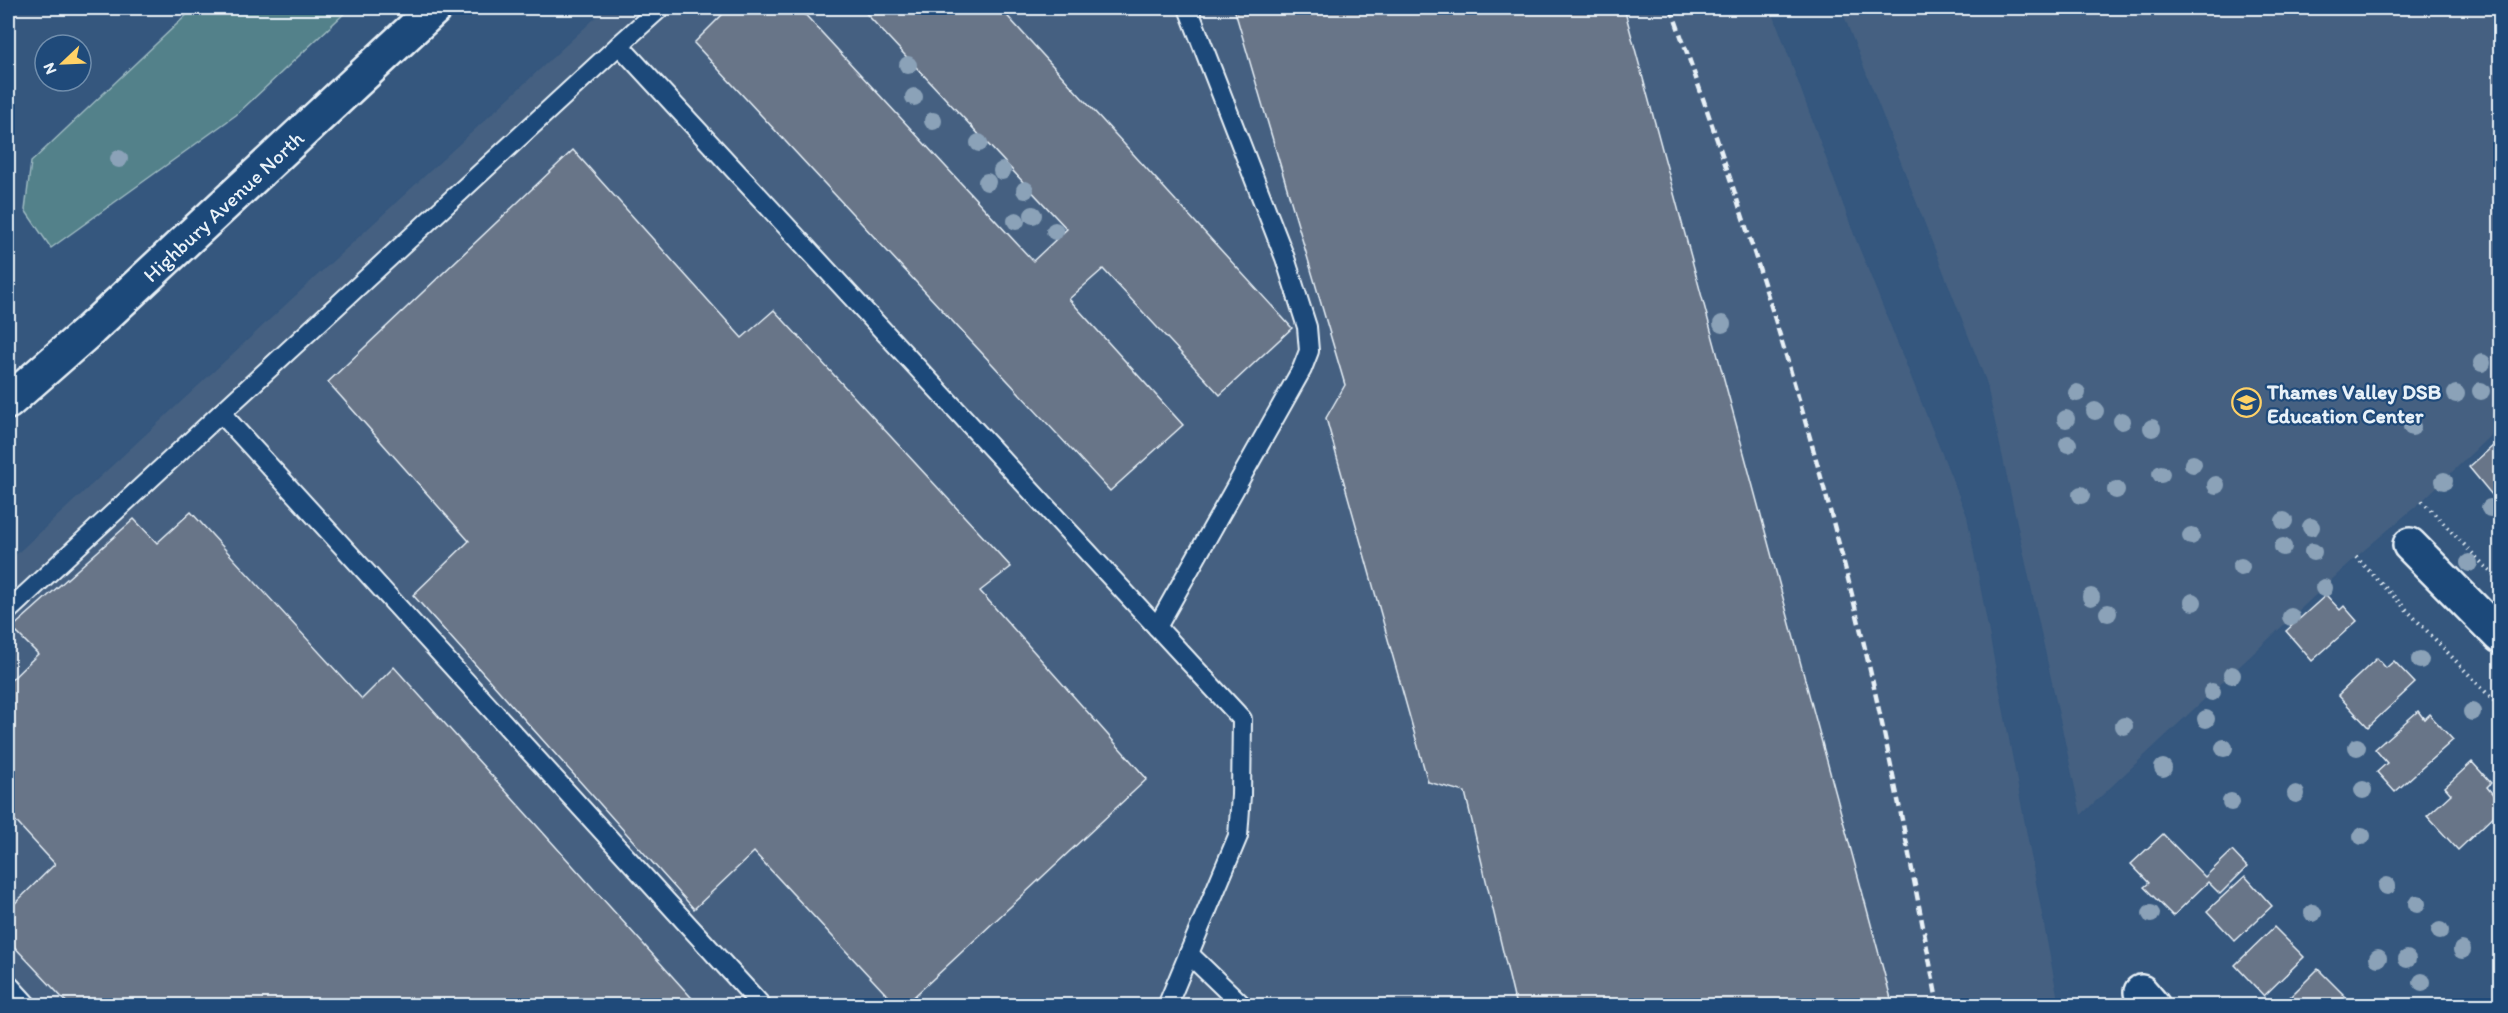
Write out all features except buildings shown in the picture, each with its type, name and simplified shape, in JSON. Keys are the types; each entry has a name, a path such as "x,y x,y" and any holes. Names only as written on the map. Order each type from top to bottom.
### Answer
{"main road":[{"name":"Highbury Avenue North","path":"8,402 91,329 435,8"},
{"path":"2410,545 2500,636"}],"lane":[{"path":"8,611 660,8"},
{"path":"1158,627 1302,369 1309,351 1307,327 1285,258 1188,8"},
{"path":"619,45 1242,719 1238,836 1167,1005"},
{"path":"220,413 762,1005"},
{"path":"1189,954 1243,1005"},
{"path":"8,984 28,1005"}],"path":[{"path":"2422,501 2500,582"},
{"path":"2356,557 2500,707"}],"shaded area":[{"path":"606,8 1771,8 1856,240 1967,516 2059,1005 8,1006 8,562"},
{"name":"Thames Valley DSB Education Center","path":"1841,8 2500,8 2500,426 2422,501 2356,557 2081,815 1986,381"}],"green space":[{"path":"194,8 350,8 236,115 51,248 25,210 31,162"}],"railway":[{"path":"1671,8 1759,268 1836,533 1879,709 1938,1006"}],"place":[{"name":"Thames Valley DSB Education Center","path":"2246,403"}]}
